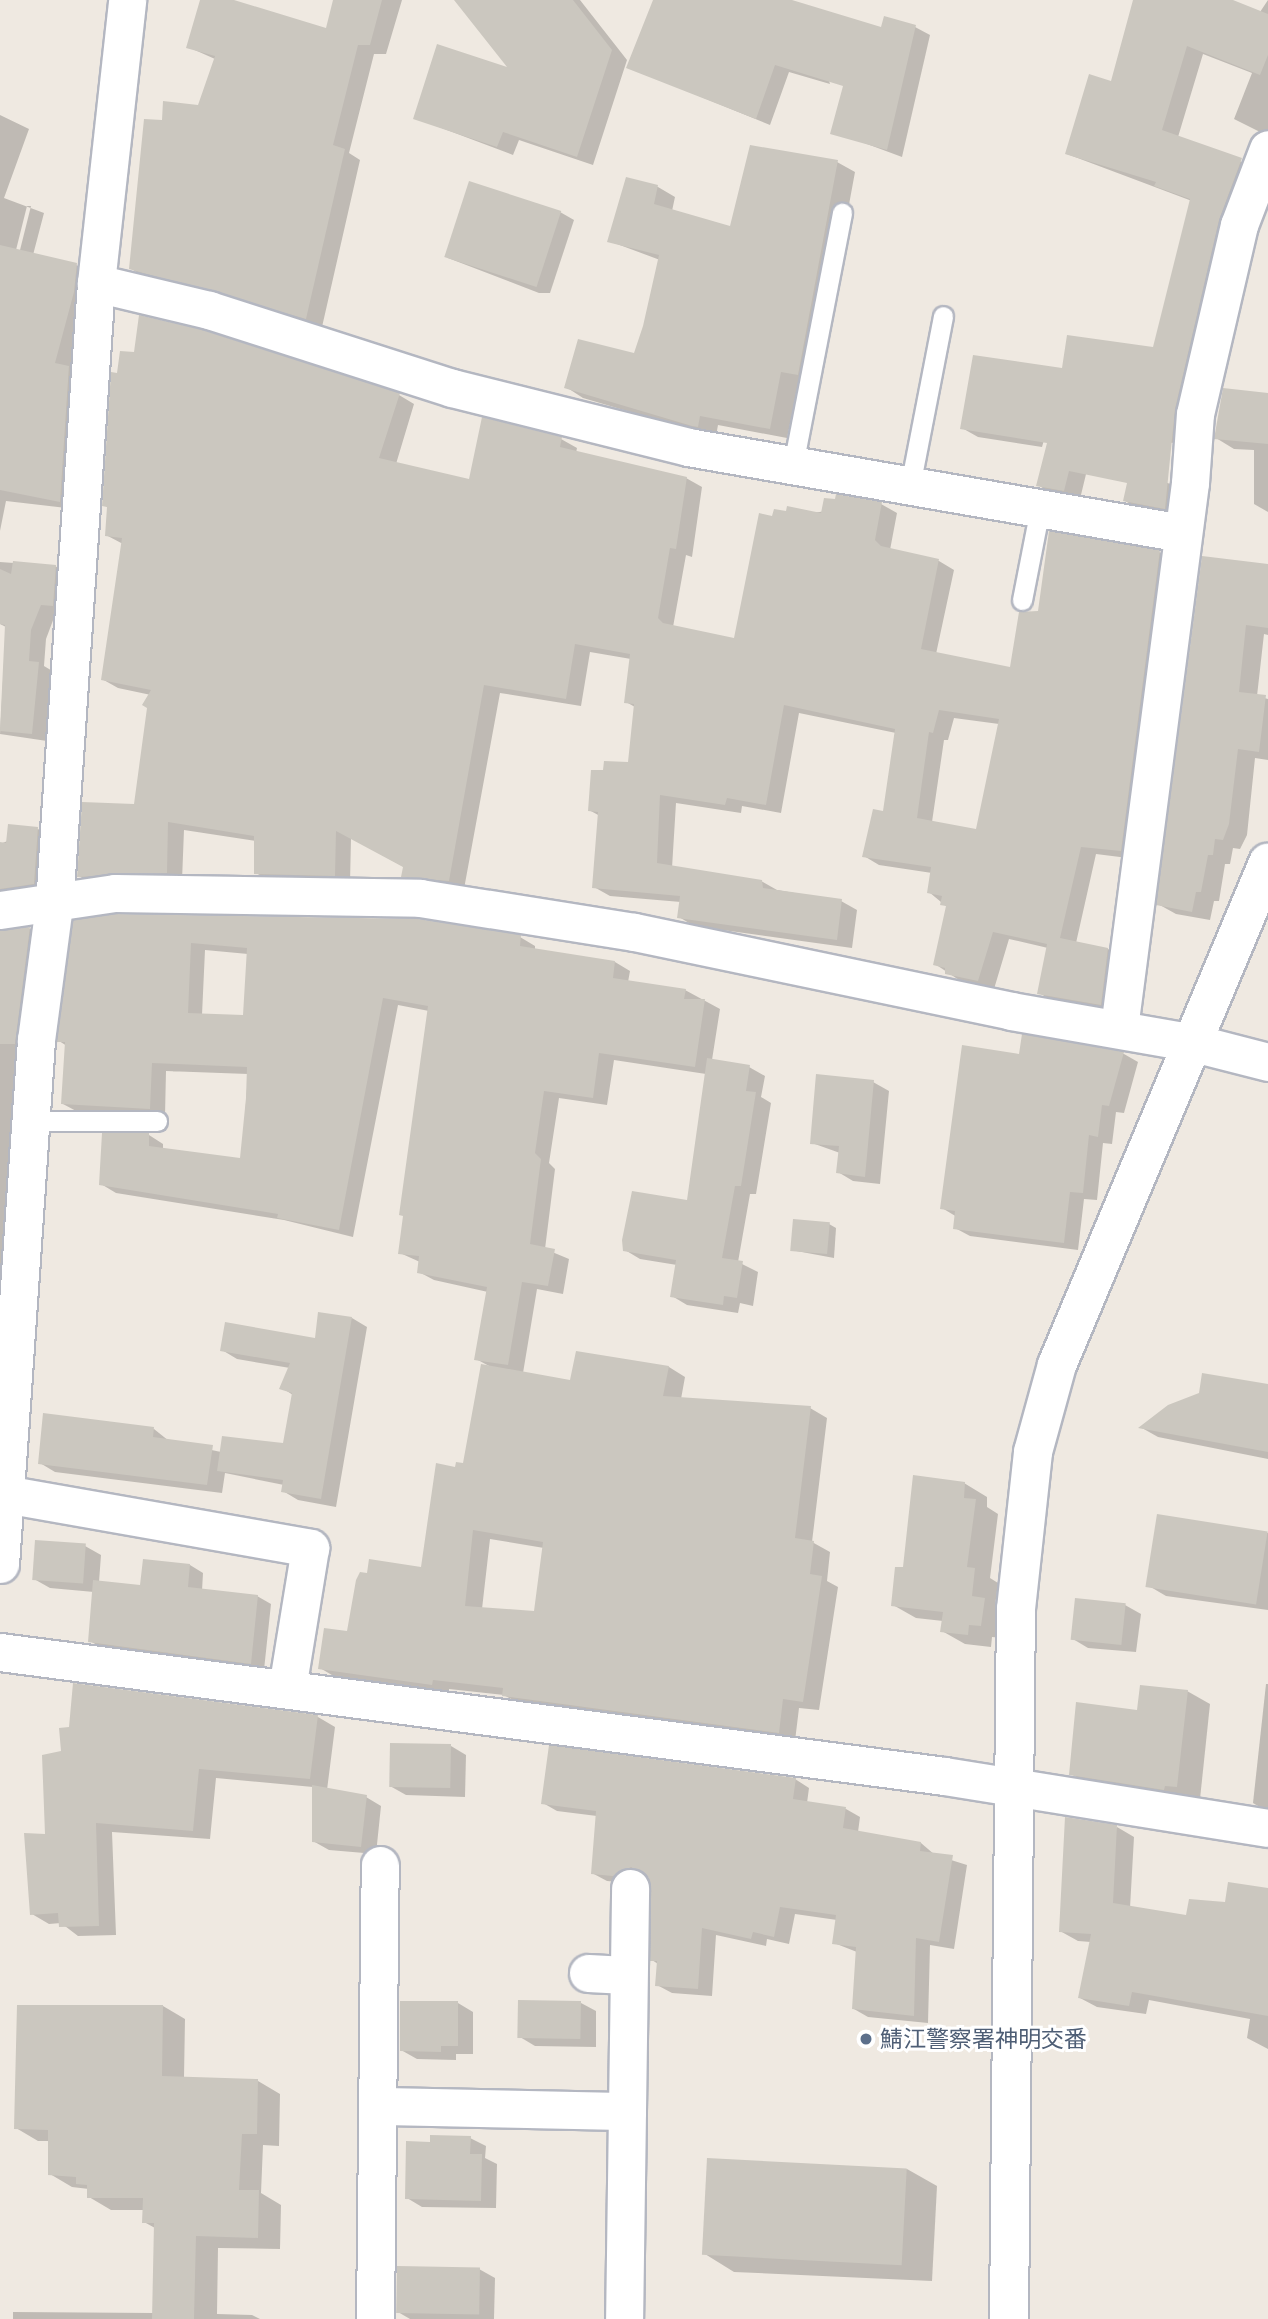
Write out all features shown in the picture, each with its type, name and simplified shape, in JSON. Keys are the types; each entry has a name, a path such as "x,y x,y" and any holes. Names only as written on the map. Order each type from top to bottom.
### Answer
{"street":[{"path":"0,1564 31,1121 54,905 96,283 127,0"},
{"path":"1119,1028 1195,414 1239,225 1268,149"},
{"path":"96,283 209,310 452,388 688,447 1182,533"},
{"path":"1009,2319 1016,1609 1033,1452 1057,1365 1195,1043 1268,863"},
{"path":"0,910 54,905 115,893 420,898 634,932 1011,1011 1195,1043 1268,1062"},
{"path":"5,1494 310,1548 287,1688"},
{"path":"0,1652 287,1688 1015,1787 1268,1828"},
{"path":"375,2319 380,1865"},
{"path":"624,2319 626,1975 630,1888"},
{"path":"588,1973 626,1975"},
{"path":"379,2106 627,2111"}],"lane":[{"path":"793,465 842,213"},
{"path":"910,485 943,316"},
{"path":"1022,600 1040,508"},
{"path":"31,1121 157,1121"}],"building":[{"path":"200,0 234,0 326,28 333,0 382,0 370,45 358,45 333,145 345,149 306,319 129,269 144,119 162,120 163,101 198,105 215,56 186,48"},
{"path":"454,0 573,0 612,50 577,157 503,132 497,147 413,119 437,44 507,67"},
{"path":"653,0 792,0 881,27 884,16 916,25 887,150 830,134 843,86 775,65 756,119 626,68"},
{"path":"1133,0 1233,0 1268,14 1268,55 1260,75 1187,46 1162,130 1242,158 1219,220 1175,409 1165,509 1123,501 1127,483 1069,471 1064,491 1036,486 1047,443 960,429 973,355 1062,368 1067,335 1153,347 1190,199 1154,186 1156,182 1065,154 1089,74 1111,81"},
{"path":"750,145 838,160 798,375 781,372 770,429 700,416 698,427 692,426 564,388 578,339 634,353 643,326 659,255 607,242 626,177 658,185 654,204 730,226"},
{"path":"469,181 561,211 537,287 444,257"},
{"path":"0,245 77,263 74,292 55,363 69,366 60,502 0,490"},
{"path":"139,315 203,330 400,393 379,458 469,479 482,417 562,437 560,447 687,477 676,549 670,548 658,618 663,623 734,638 759,513 772,516 774,509 786,511 787,506 821,513 824,498 835,499 836,494 882,502 875,540 881,546 939,559 921,649 1010,667 1019,612 1038,611 1049,531 1160,550 1121,851 1081,847 1060,938 1108,948 1101,1005 1037,994 1047,944 993,932 978,981 945,974 945,968 933,965 946,906 940,905 942,896 927,893 931,867 862,857 873,809 883,811 895,729 784,705 766,805 727,798 725,805 660,795 657,863 762,880 763,888 842,899 837,940 677,918 680,896 592,888 598,812 588,811 591,770 603,770 604,761 628,762 634,704 624,703 630,654 575,644 566,699 484,685 449,881 401,877 403,867 336,831 335,876 254,874 254,836 168,822 167,873 77,877 82,802 134,804 147,708 142,705 151,690 101,680 122,538 105,536 107,507 102,506 111,372 117,373 120,351 134,352","holes":["939,710 999,719 976,829 917,818 929,732 933,733"]},
{"path":"1223,388 1268,393 1268,444 1214,439"},
{"path":"1202,556 1268,564 1268,628 1246,625 1239,692 1266,695 1259,752 1238,749 1229,824 1223,840 1215,839 1213,855 1208,855 1201,892 1196,892 1192,912 1156,905"},
{"path":"13,561 56,565 53,606 41,605 31,630 29,661 39,662 32,734 0,731 5,625 0,624 0,569 11,574"},
{"path":"8,824 38,827 34,884 0,889 0,842 6,843"},
{"path":"116,914 418,919 521,935 520,946 615,961 613,978 686,989 684,999 705,999 695,1067 599,1053 593,1098 544,1091 535,1153 541,1159 530,1244 555,1249 548,1286 522,1282 508,1365 474,1360 487,1287 417,1273 419,1256 398,1254 403,1216 399,1215 428,1006 383,998 339,1230 277,1218 278,1214 99,1185 102,1133 149,1133 149,1146 240,1158 247,1067 152,1063 150,1109 61,1104 65,1042 57,1042 73,920","holes":["191,943 247,948 243,1015 188,1013"]},
{"path":"30,927 15,1044 0,1044 0,931"},
{"path":"1022,1034 1124,1052 1109,1106 1102,1105 1098,1137 1089,1135 1083,1193 1070,1192 1064,1243 953,1229 955,1211 940,1209 962,1045 1019,1054"},
{"path":"707,1058 750,1065 746,1091 756,1092 741,1186 735,1186 722,1258 743,1261 737,1298 724,1296 723,1305 670,1297 676,1260 623,1251 622,1240 632,1191 687,1200"},
{"path":"816,1074 874,1080 865,1177 836,1173 839,1146 810,1144"},
{"path":"793,1219 830,1222 827,1254 790,1251"},
{"path":"318,1312 352,1317 321,1499 281,1492 283,1480 217,1471 222,1436 283,1443 292,1393 279,1389 290,1363 220,1351 225,1322 315,1338"},
{"path":"576,1351 669,1366 663,1396 811,1406 795,1538 814,1541 810,1574 822,1576 803,1702 783,1699 779,1733 502,1696 503,1688 433,1680 432,1685 318,1669 324,1628 347,1631 356,1580 360,1572 367,1573 369,1559 421,1567 436,1463 455,1467 456,1462 463,1463 481,1364 570,1380","holes":["473,1530 543,1542 534,1611 465,1606"]},
{"path":"1202,1373 1268,1384 1268,1452 1138,1428 1168,1405 1199,1393"},
{"path":"43,1413 154,1427 153,1437 213,1445 207,1485 38,1464"},
{"path":"913,1475 965,1482 964,1498 976,1499 967,1567 975,1568 972,1596 985,1598 981,1626 969,1625 968,1635 940,1632 943,1612 891,1606 895,1567 903,1567"},
{"path":"1157,1514 1268,1532 1256,1605 1145,1587"},
{"path":"35,1540 86,1544 83,1583 32,1580"},
{"path":"143,1559 190,1564 188,1587 258,1595 251,1664 88,1642 93,1580 140,1585"},
{"path":"1075,1598 1126,1603 1121,1645 1071,1640"},
{"path":"73,1683 318,1715 310,1779 199,1769 193,1831 96,1823 99,1926 59,1927 58,1913 30,1915 24,1833 45,1834 42,1755 61,1751 59,1728 69,1727"},
{"path":"1140,1685 1188,1690 1177,1787 1165,1786 1164,1790 1069,1775 1076,1702 1137,1710"},
{"path":"390,1743 451,1744 450,1788 389,1787"},
{"path":"549,1745 796,1778 793,1799 846,1807 843,1828 921,1842 920,1851 953,1855 939,1942 916,1938 914,2016 852,2009 856,1947 832,1944 836,1915 780,1907 774,1937 753,1932 751,1939 702,1928 698,1989 655,1986 657,1961 650,1961 649,1878 631,1867 613,1876 591,1874 596,1811 541,1804"},
{"path":"312,1785 367,1795 361,1847 312,1842"},
{"path":"1065,1817 1117,1825 1113,1903 1186,1915 1189,1899 1225,1902 1228,1882 1268,1888 1268,2016 1132,1992 1129,2006 1078,1998 1091,1934 1059,1932"},
{"path":"518,2000 581,2001 580,2039 517,2038"},
{"path":"400,2001 458,2001 458,2046 441,2046 441,2052 400,2051"},
{"path":"17,2005 163,2005 162,2076 258,2079 257,2134 242,2134 239,2190 259,2190 258,2238 196,2236 194,2319 152,2319 154,2223 142,2223 143,2198 87,2198 87,2185 76,2184 76,2177 48,2175 48,2130 14,2129"},
{"path":"430,2135 471,2136 470,2154 482,2154 481,2201 405,2199 406,2141 430,2142"},
{"path":"707,2158 907,2168 902,2265 702,2255"},
{"path":"397,2266 480,2267 479,2314 396,2313"}],"place":[{"name":"鯖江警察署神明交番","path":"866,2039"}]}
